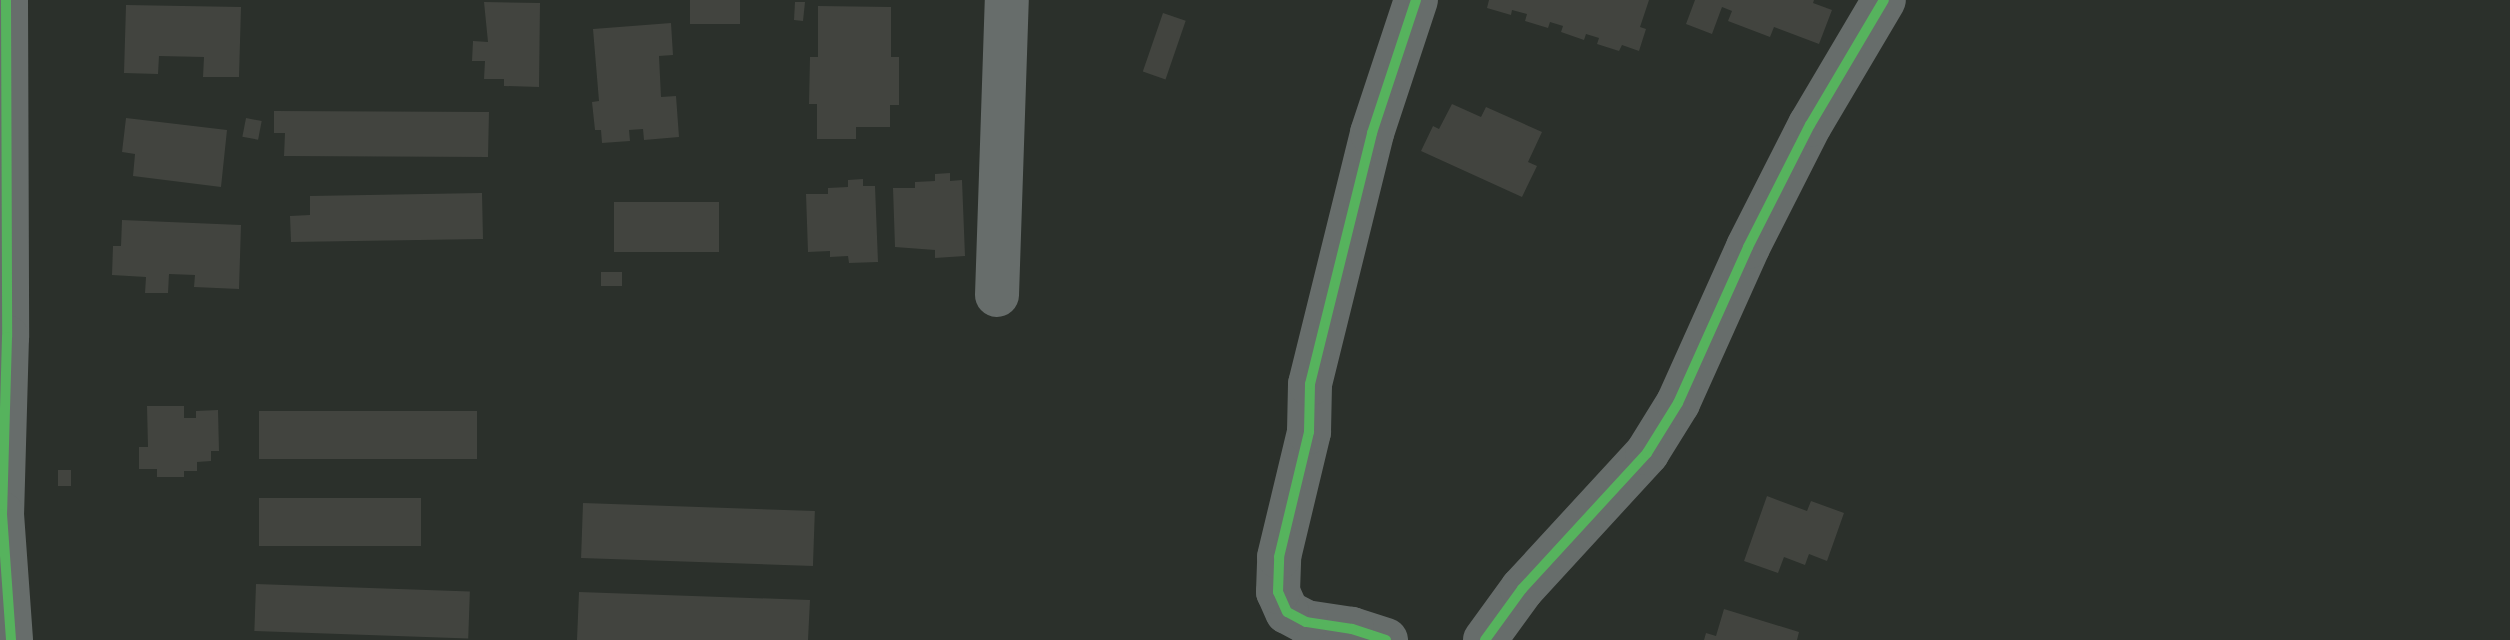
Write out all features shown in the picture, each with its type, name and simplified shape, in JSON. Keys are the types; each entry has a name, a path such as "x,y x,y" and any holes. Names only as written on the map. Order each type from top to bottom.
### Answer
{"street":[{"path":"6,0 2,514 11,640"},
{"path":"997,295 1007,0"},
{"path":"1386,640 1352,629 1306,622 1287,612 1278,592 1279,557 1309,432 1310,384 1372,133 1416,0"},
{"path":"1485,640 1522,589 1647,453 1678,403 1748,247 1810,125 1884,0"}],"building":[{"path":"690,0 740,0 740,24 690,24"},
{"path":"1489,0 1649,0 1640,27 1646,29 1639,51 1622,45 1619,51 1597,44 1599,38 1586,34 1584,40 1561,32 1563,26 1550,22 1548,28 1525,21 1527,14 1512,10 1511,15 1487,8"},
{"path":"1695,0 1814,0 1813,3 1832,10 1819,44 1774,27 1770,37 1728,21 1732,11 1722,7 1712,34 1686,24"},
{"path":"484,2 540,3 539,87 504,86 504,79 484,79 485,61 472,61 473,41 488,42"},
{"path":"795,2 805,2 803,21 794,20"},
{"path":"126,5 241,7 239,77 203,77 204,57 159,56 158,74 124,73"},
{"path":"818,6 891,7 891,57 899,57 899,105 890,105 890,127 856,127 856,139 817,139 817,104 809,104 810,57 818,57"},
{"path":"1163,13 1186,21 1166,79 1143,72"},
{"path":"671,23 673,55 659,56 661,97 676,96 679,137 644,140 643,129 629,130 630,141 602,143 601,130 595,130 592,102 599,101 593,29"},
{"path":"1452,104 1481,117 1486,107 1542,132 1528,162 1537,166 1522,197 1421,151 1433,126 1439,129"},
{"path":"274,111 489,112 488,157 284,156 285,133 274,133"},
{"path":"126,118 227,130 221,187 133,176 135,154 122,152"},
{"path":"246,118 262,121 258,140 242,137"},
{"path":"950,173 950,181 962,180 965,256 935,258 935,250 895,247 893,188 915,188 915,182 935,181 935,174"},
{"path":"863,179 863,186 875,186 878,262 849,263 848,256 830,257 830,251 808,252 806,194 828,194 828,188 848,187 848,180"},
{"path":"482,193 483,239 291,242 290,216 310,215 310,196"},
{"path":"614,202 719,202 719,252 614,252"},
{"path":"122,220 241,225 239,289 194,287 195,275 169,274 168,293 145,293 146,277 112,275 113,246 121,246"},
{"path":"601,272 622,272 622,286 601,286"},
{"path":"147,406 184,406 184,418 196,418 196,411 218,410 219,451 211,451 211,461 197,462 197,471 184,471 184,477 157,477 157,469 139,469 139,447 148,447"},
{"path":"259,411 477,411 477,459 259,459"},
{"path":"58,470 71,470 71,486 58,486"},
{"path":"1767,496 1807,511 1811,501 1844,513 1827,561 1809,554 1805,565 1784,557 1778,573 1744,561"},
{"path":"259,498 421,498 421,546 259,546"},
{"path":"583,503 815,511 813,566 581,558"},
{"path":"256,584 470,591 468,638 254,631"},
{"path":"579,592 810,600 808,640 577,640"},
{"path":"1724,609 1799,632 1797,640 1704,640 1706,633 1716,636"}],"cycle path":[{"path":"6,0 7,337 2,514 11,640"},
{"path":"1386,640 1352,629 1306,622 1287,612 1278,592 1279,557 1309,432 1310,384 1372,133 1416,0"},
{"path":"1485,640 1522,589 1647,453 1678,403 1748,247 1810,125 1884,0"}]}
